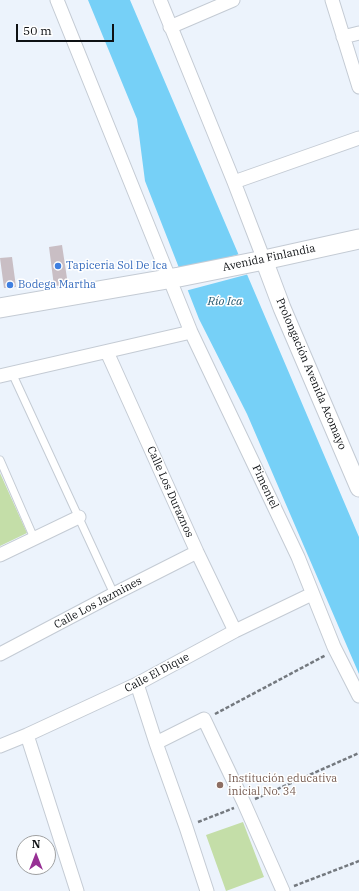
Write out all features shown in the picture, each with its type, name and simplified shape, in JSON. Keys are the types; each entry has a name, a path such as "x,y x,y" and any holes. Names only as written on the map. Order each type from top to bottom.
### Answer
{"main road":[{"name":"Avenida Finlandia","path":"0,308 357,244"}],"street":[{"name":"Pimentel","path":"58,0 174,277 191,332 298,557 335,649 359,696"},
{"path":"160,0 234,182 257,261"},
{"path":"170,27 233,0"},
{"path":"332,0 359,87"},
{"path":"344,37 359,33"},
{"path":"234,182 359,138"},
{"name":"Prolongación Avenida Acomayo","path":"257,261 285,315 359,488"},
{"path":"6,374 191,332"},
{"name":"Calle Los Duraznos","path":"107,352 197,552 236,631"},
{"path":"0,555 79,517"},
{"name":"Calle Los Jazmines","path":"0,654 197,552"},
{"name":"Calle El Dique","path":"0,746 138,684 236,631 312,594"},
{"path":"138,684 156,743 207,891"},
{"path":"156,743 204,719 244,803 283,891"},
{"path":"26,735 77,891"}],"lane":[{"path":"6,374 79,517 114,594"},
{"path":"0,460 34,538"}],"path":[{"path":"204,719 335,649"},
{"path":"186,827 359,753"},
{"path":"283,891 359,861"}],"green space":[{"path":"0,473 27,533 0,546"},
{"path":"243,822 264,877 226,891 206,835"}],"water":[{"name":"Río Ica","path":"88,0 130,0 359,537 359,674 247,414 199,319 145,181 137,119"}],"pier":[{"path":"240,254 249,274 185,291 179,270"}],"building":[{"name":"Tapiceria Sol De Ica","path":"62,245 68,285 54,286 49,247"},
{"path":"12,257 16,287 4,288 0,258"}],"place":[{"name":"Tapiceria Sol De Ica","path":"58,266"},
{"name":"Bodega Martha","path":"10,285"},
{"name":"Institución educativa inicial No. 34","path":"220,785"}]}
